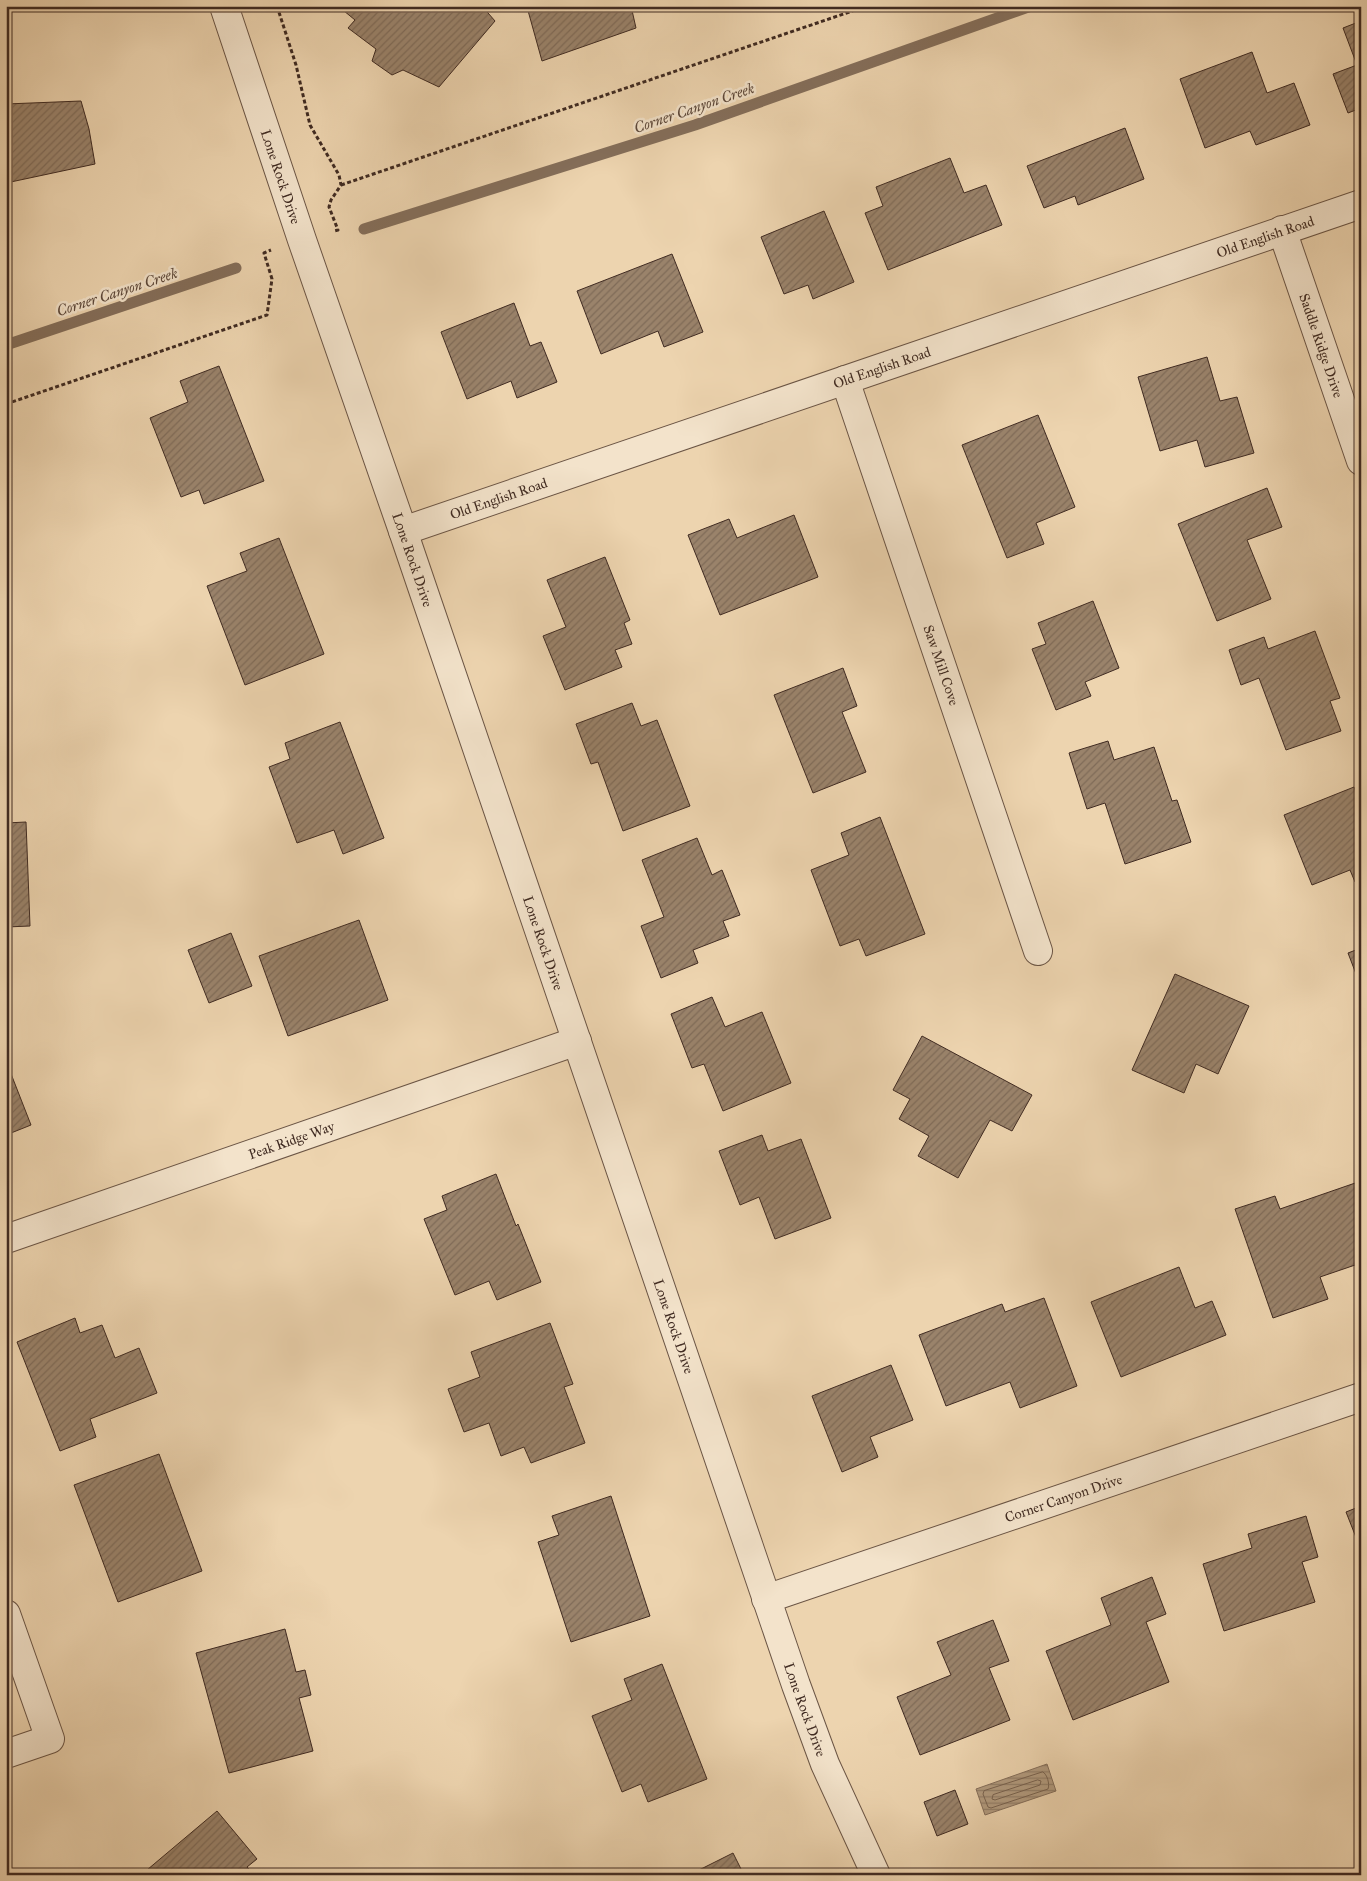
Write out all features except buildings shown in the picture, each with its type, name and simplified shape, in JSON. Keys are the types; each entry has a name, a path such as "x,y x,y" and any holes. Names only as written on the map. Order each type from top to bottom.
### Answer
{"street":[{"name":"Lone Rock Drive","path":"224,6 302,240 403,531 766,1599 825,1764 876,1875"},
{"name":"Old English Road","path":"403,531 1361,204"},
{"name":"Saddle Ridge Drive","path":"1282,230 1361,461"},
{"name":"Saw Mill Cove","path":"845,380 1038,951"},
{"name":"Peak Ridge Way","path":"6,1239 576,1041"},
{"name":"Corner Canyon Drive","path":"766,1599 1361,1397"},
{"path":"6,1614 50,1739 6,1754"}],"path":[{"path":"277,6 296,65 310,125 318,141 337,169 341,185"},
{"path":"338,230 329,207 331,200 341,185 867,6"},
{"path":"6,404 267,315 272,279 264,253"}],"water":[{"path":"1047,1764 1056,1791 985,1815 976,1789"}],"waterway":[{"name":"Corner Canyon Creek","path":"364,229 695,125 1031,6"},
{"name":"Corner Canyon Creek","path":"6,345 236,268"}]}
